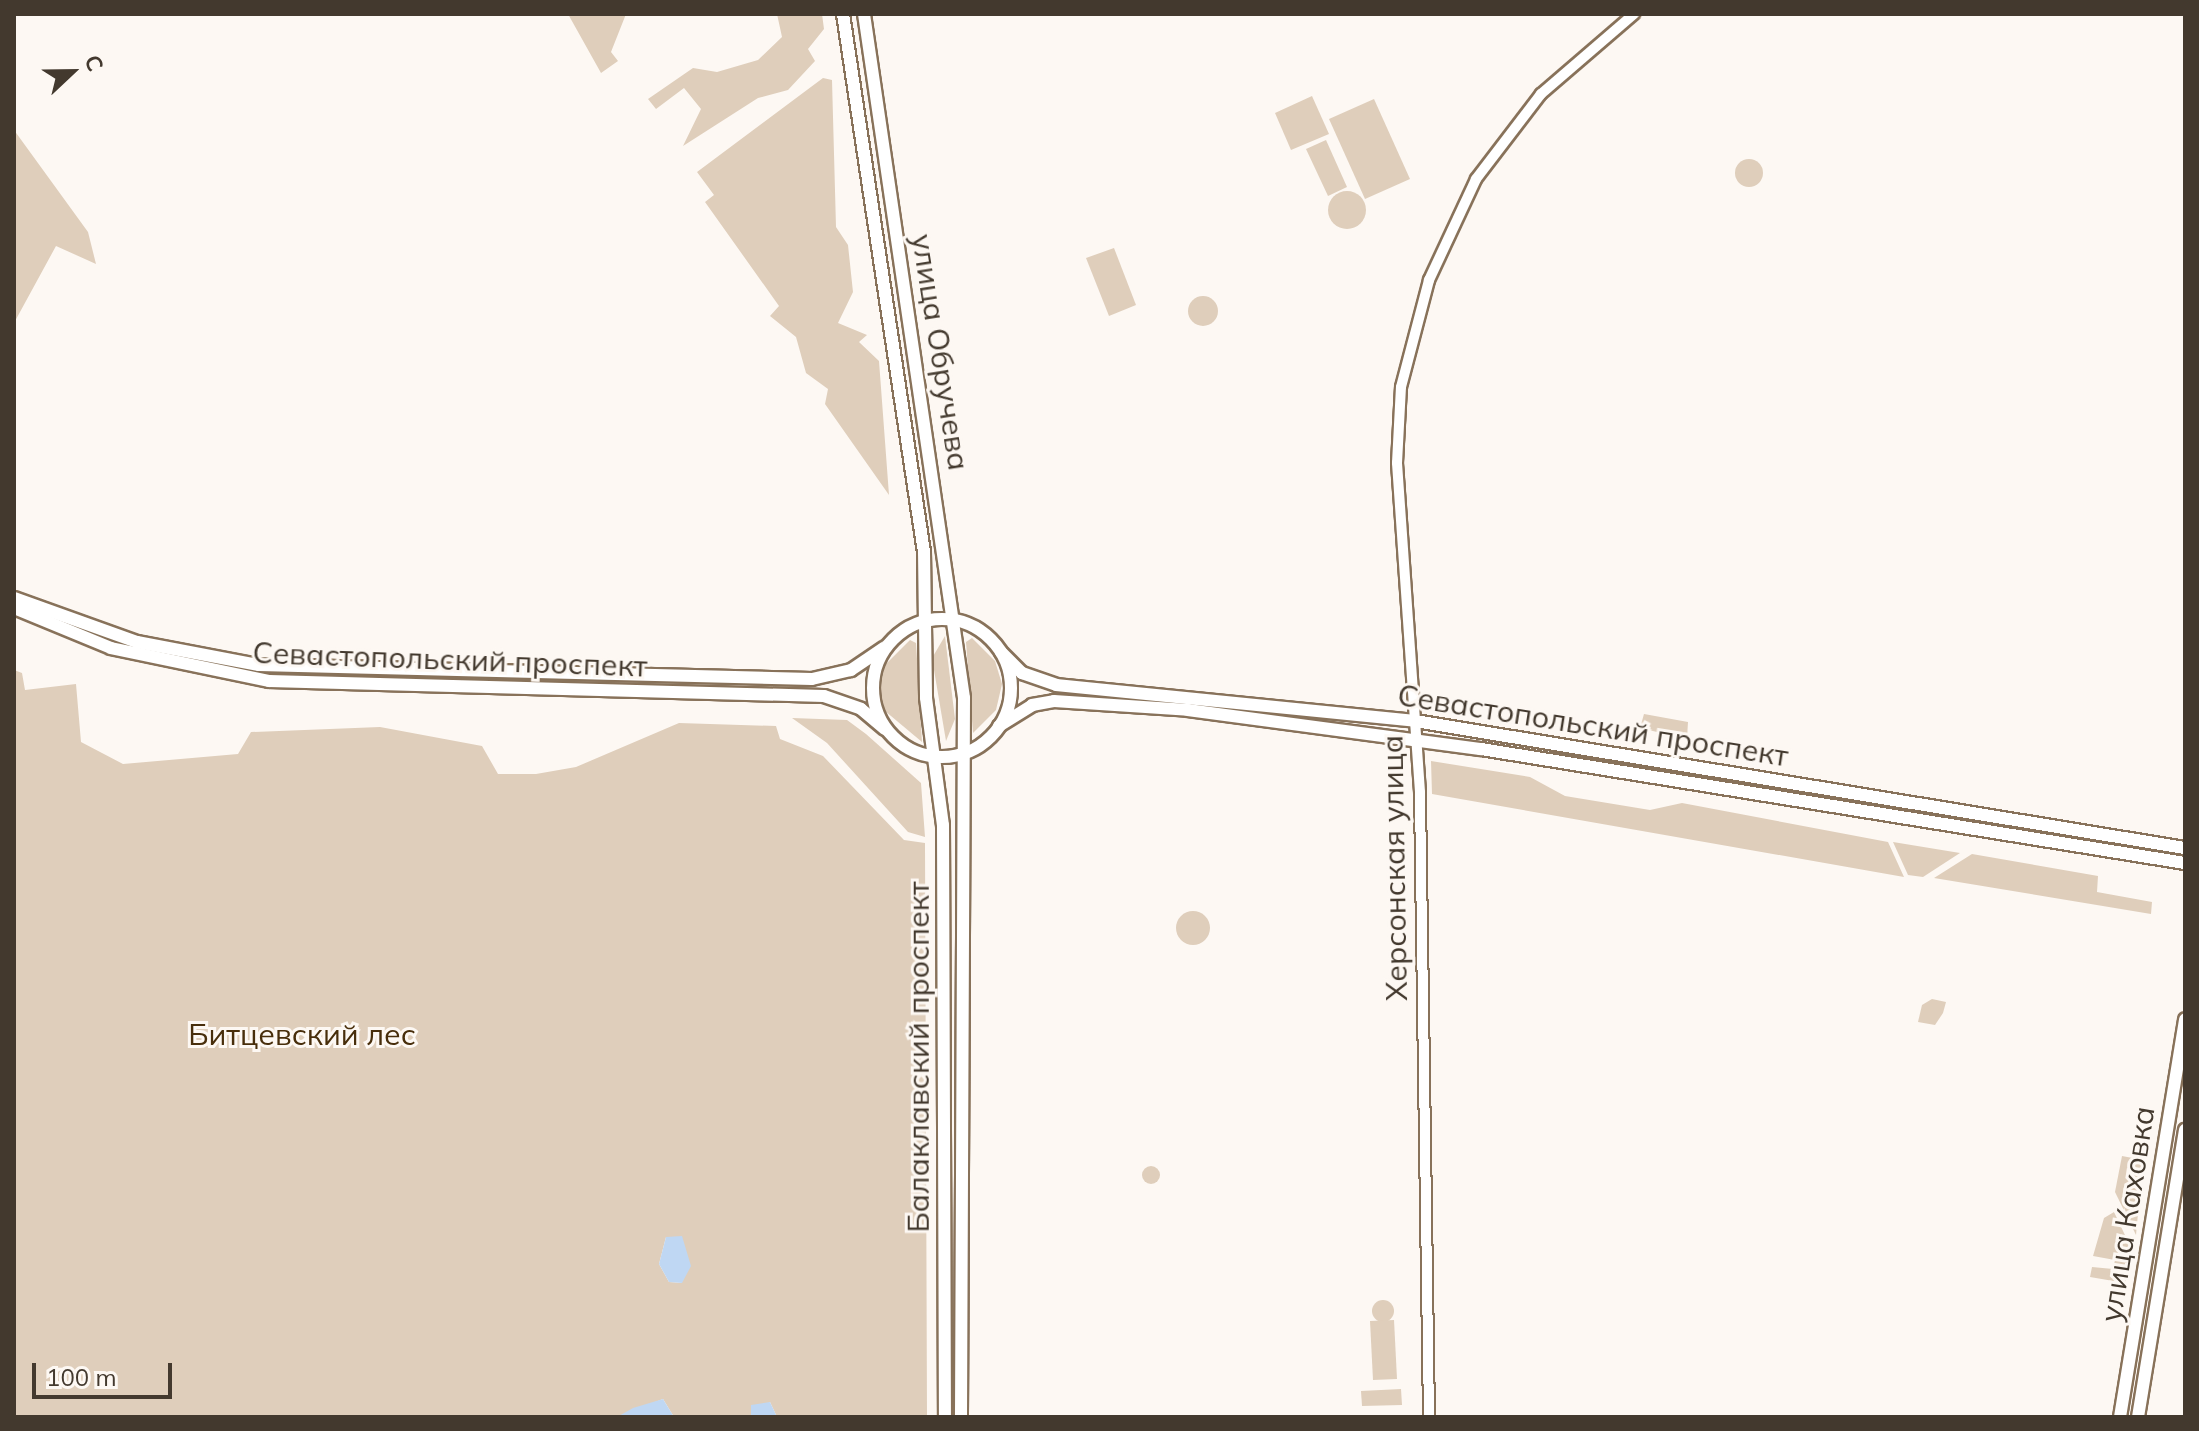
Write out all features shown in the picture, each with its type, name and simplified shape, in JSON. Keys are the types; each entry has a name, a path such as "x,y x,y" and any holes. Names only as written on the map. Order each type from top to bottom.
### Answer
{"main road":[{"name":"улица Обручева","path":"843,14 920,518 926,698"},
{"name":"улица Обручева","path":"864,14 964,698"},
{"name":"Севастопольский проспект","path":"14,598 137,642 259,665 812,679 851,670 924,621"},
{"name":"Севастопольский проспект","path":"14,608 111,648 269,681 824,696 861,709 885,729 936,759"},
{"path":"924,621 954,619"},
{"name":"Севастопольский проспект","path":"954,619 985,632 1022,673 1056,685 1415,721 2185,848"},
{"path":"884,648 871,682 885,729"},
{"path":"999,726 1013,694 1001,652"},
{"name":"Балаклавский проспект","path":"926,698 943,825 945,1417"},
{"name":"Балаклавский проспект","path":"961,1417 964,698"},
{"name":"Севастопольский проспект","path":"964,753 1032,705 1081,702 1417,740 2185,863"},
{"path":"936,759 964,753"},
{"name":"улица Каховка","path":"2120,1417 2185,1019"},
{"name":"улица Каховка","path":"2138,1417 2185,1130"}],"street":[{"name":"Херсонская улица","path":"1429,1417 1417,740 1397,438 1425,293 1455,216 1509,132 1572,63 1634,14"}],"green space":[{"path":"568,14 626,14 611,52 618,61 601,73"},
{"path":"777,14 822,14 824,29 808,49 815,61 788,90 758,98 683,146 701,109 684,88 656,109 648,99 693,68 717,72 758,60 782,37"},
{"path":"823,78 832,80 836,227 848,245 853,292 838,323 867,335 859,342 879,361 889,495 825,404 828,389 806,373 796,337 770,316 779,306 705,202 714,195 697,172"},
{"path":"1312,96 1329,134 1291,150 1275,113"},
{"path":"1374,99 1410,179 1365,199 1329,119"},
{"path":"14,130 88,232 96,264 56,246 14,323"},
{"path":"1326,140 1347,187 1328,196 1306,149"},
{"path":"1749,159 1759,163 1763,173 1759,183 1749,187 1739,183 1735,173 1739,163"},
{"path":"1347,191 1361,196 1366,210 1361,224 1347,229 1333,224 1328,210 1333,196"},
{"path":"1114,248 1136,305 1109,316 1086,258"},
{"path":"1203,296 1214,300 1218,311 1214,322 1203,326 1192,322 1188,311 1192,300"},
{"path":"945,636 955,719 946,741 932,658"},
{"path":"972,638 995,661 1002,684 996,710 973,733 966,642"},
{"path":"910,640 916,643 922,742 885,711 879,689 883,667"},
{"name":"Битцевский лес","path":"14,670 22,673 25,690 76,684 81,742 123,764 238,754 251,732 380,727 482,746 498,774 536,774 576,767 679,723 776,726 780,739 823,756 904,840 925,843 927,1417 777,1417 770,1402 751,1417 674,1417 663,1399 617,1417 14,1417","holes":["666,1237 682,1283 669,1282 659,1264"]},
{"path":"1644,714 1688,722 1687,739 1640,728"},
{"path":"792,718 847,720 921,783 925,837 908,832 827,743"},
{"path":"1431,761 1530,777 1565,796 1650,810 1682,803 1888,842 1904,877 1432,794"},
{"path":"1893,842 1960,853 1923,877 1908,875"},
{"path":"1972,854 2098,876 2097,892 2152,902 2151,914 1934,878"},
{"path":"1193,911 1205,916 1210,928 1205,940 1193,945 1181,940 1176,928 1181,916"},
{"path":"1932,999 1946,1002 1943,1013 1935,1025 1918,1022 1922,1005"},
{"path":"2122,1156 2143,1160 2136,1235 2115,1192"},
{"path":"1151,1166 1160,1175 1151,1184 1142,1175"},
{"path":"2114,1212 2133,1252 2125,1283 2090,1277 2092,1267 2113,1269 2115,1260 2093,1256 2104,1218"},
{"path":"1379,1300 1387,1300 1394,1311 1387,1322 1379,1322 1372,1315 1372,1307"},
{"path":"1394,1320 1397,1379 1373,1380 1370,1321"},
{"path":"1401,1389 1402,1405 1362,1406 1361,1391"}],"water":[{"path":"682,1236 691,1266 682,1283 669,1282 659,1264 666,1237"},
{"path":"663,1399 674,1417 617,1417 633,1408"},
{"path":"770,1402 777,1417 751,1417 751,1405"}]}
